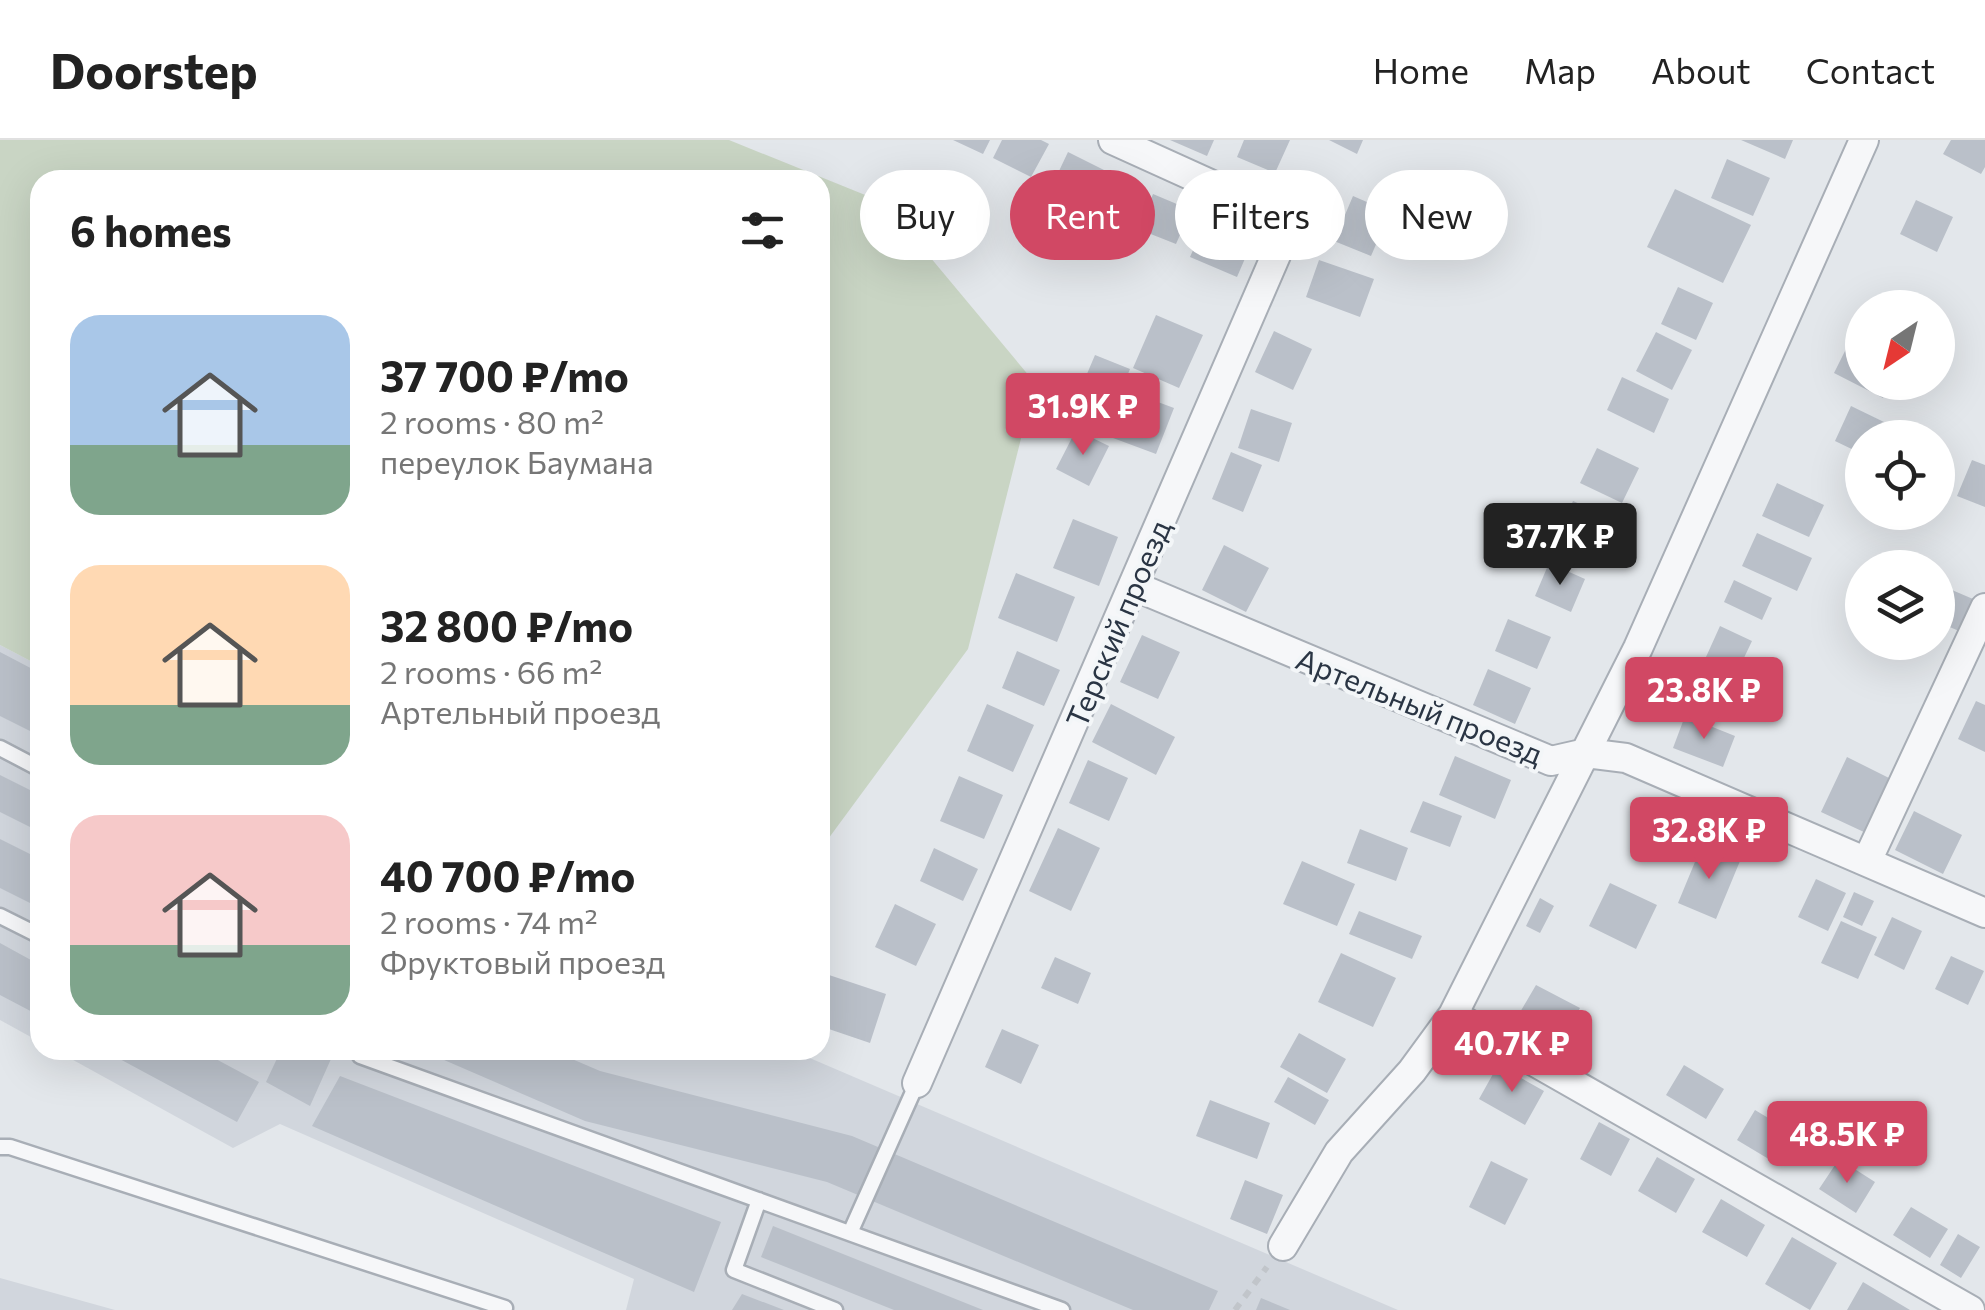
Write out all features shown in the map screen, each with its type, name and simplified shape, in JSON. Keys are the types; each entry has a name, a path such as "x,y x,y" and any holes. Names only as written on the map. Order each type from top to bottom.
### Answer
{"street":[{"name":"Терский проезд","path":"916,1083 1283,238 1274,213 1114,140"},
{"path":"1283,1246 1339,1152 1412,1071 1453,1015 1654,612 1864,140"},
{"name":"Артельный проезд","path":"1134,586 1551,761 1586,754 1626,758 1985,913"},
{"path":"1867,861 1985,608"},
{"path":"1453,1015 1970,1310"}],"lane":[{"path":"0,748 30,763"},
{"path":"0,916 30,931"},
{"path":"371,1060 1062,1310"},
{"path":"850,1233 916,1083"},
{"path":"0,1147 10,1147 505,1308"},
{"path":"760,1200 734,1270 836,1310"}],"path":[{"path":"1234,1310 1283,1246"}],"shaded area":[{"path":"0,645 30,661 30,1036 0,1020"},
{"path":"73,1060 814,1060 1398,1310 626,1310 634,1279 280,1124 233,1148"},
{"path":"0,1278 115,1310 0,1310"}],"green space":[{"path":"0,140 729,140 803,170 30,170 30,661 0,645"},
{"path":"830,181 860,193 860,260 932,260 1035,383 968,649 830,836"}],"building":[{"path":"953,140 990,140 983,154"},
{"path":"1002,140 1041,140 1049,144 1035,170 1017,170 993,158"},
{"path":"1170,140 1214,140 1207,156"},
{"path":"1244,140 1290,140 1276,170 1237,157"},
{"path":"1329,140 1363,140 1357,154"},
{"path":"1741,140 1793,140 1785,159"},
{"path":"1951,140 1985,140 1985,167 1981,174 1943,154"},
{"path":"1068,152 1104,170 1059,170"},
{"path":"1727,159 1770,178 1753,216 1711,198"},
{"path":"1675,189 1751,225 1723,283 1647,247"},
{"path":"1155,195 1175,203 1175,244 1155,236"},
{"path":"1353,196 1365,201 1365,254 1345,245 1345,215"},
{"path":"1916,200 1953,217 1937,252 1900,234"},
{"path":"1197,260 1244,260 1237,277"},
{"path":"1319,260 1374,279 1360,317 1306,297"},
{"path":"1678,287 1713,303 1696,340 1661,324"},
{"path":"1156,315 1203,335 1179,388 1133,368"},
{"path":"1274,331 1312,349 1293,390 1255,372"},
{"path":"1656,332 1692,350 1672,390 1636,371"},
{"path":"1845,351 1845,379 1834,373"},
{"path":"1095,355 1130,369 1113,410 1088,400 1091,393 1081,388"},
{"path":"1622,377 1669,399 1654,433 1607,410"},
{"path":"1131,392 1174,408 1156,454 1113,438"},
{"path":"1851,406 1880,420 1845,420 1845,446 1835,441"},
{"path":"1251,409 1292,423 1279,462 1238,448"},
{"path":"1076,430 1109,446 1089,486 1056,469"},
{"path":"1597,448 1639,468 1622,503 1580,483"},
{"path":"1231,452 1262,465 1243,512 1212,499"},
{"path":"1972,460 1985,465 1985,507 1957,496"},
{"path":"1777,483 1824,505 1809,537 1762,516"},
{"path":"1573,501 1612,518 1593,561 1554,544"},
{"path":"1073,519 1118,537 1099,586 1053,568"},
{"path":"1757,533 1812,558 1797,591 1742,566"},
{"path":"1224,545 1269,568 1246,612 1202,590"},
{"path":"1549,563 1585,579 1571,612 1535,596"},
{"path":"1016,573 1075,597 1057,642 998,618"},
{"path":"1734,580 1772,598 1762,620 1724,602"},
{"path":"1955,591 1973,599 1959,631 1955,629"},
{"path":"1508,619 1551,637 1537,669 1495,651"},
{"path":"1720,626 1752,641 1732,683 1701,668"},
{"path":"1142,635 1180,652 1158,699 1120,682"},
{"path":"1017,651 1060,670 1044,706 1002,688"},
{"path":"0,652 30,668 30,731 0,716"},
{"path":"1488,669 1531,688 1515,724 1473,705"},
{"path":"1976,701 1985,705 1985,752 1958,739"},
{"path":"987,704 1034,725 1013,772 967,751"},
{"path":"1111,704 1175,737 1156,775 1092,742"},
{"path":"1685,716 1735,736 1723,767 1673,748"},
{"path":"1455,756 1511,780 1495,819 1439,795"},
{"path":"1847,757 1891,779 1866,833 1821,812"},
{"path":"1088,760 1128,778 1109,821 1069,803"},
{"path":"0,775 30,790 30,827 0,812"},
{"path":"959,776 1003,795 984,839 940,821"},
{"path":"1423,801 1462,816 1450,847 1410,832"},
{"path":"1914,811 1962,835 1943,874 1895,850"},
{"path":"1058,828 1100,848 1071,911 1029,891"},
{"path":"1360,829 1408,848 1396,881 1347,863"},
{"path":"0,839 30,854 30,903 0,888"},
{"path":"1702,845 1740,861 1716,919 1678,903"},
{"path":"934,848 978,869 963,901 920,881"},
{"path":"1302,861 1355,884 1337,926 1283,904"},
{"path":"1816,879 1846,893 1828,931 1798,917"},
{"path":"1610,883 1657,905 1636,949 1589,926"},
{"path":"1854,892 1874,901 1862,926 1843,917"},
{"path":"1540,898 1554,906 1540,933 1526,926"},
{"path":"895,904 936,924 916,966 875,947"},
{"path":"1359,911 1422,936 1412,959 1349,934"},
{"path":"1892,917 1922,931 1904,970 1874,955"},
{"path":"1841,921 1877,937 1858,979 1821,963"},
{"path":"0,943 30,960 30,1011 0,995"},
{"path":"1341,953 1396,978 1373,1027 1318,1002"},
{"path":"1951,956 1984,971 1968,1005 1935,989"},
{"path":"1055,957 1091,973 1078,1004 1041,988"},
{"path":"830,975 886,994 870,1043 830,1029"},
{"path":"1536,985 1580,1008 1563,1038 1519,1014"},
{"path":"1002,1029 1039,1045 1021,1084 985,1067"},
{"path":"1299,1033 1346,1059 1327,1093 1280,1067"},
{"path":"122,1060 218,1060 259,1082 237,1122"},
{"path":"276,1060 331,1060 310,1106 266,1082"},
{"path":"444,1060 574,1060 600,1071 852,1136 1218,1291 1209,1310 1133,1310 827,1182 585,1121"},
{"path":"1498,1065 1544,1091 1525,1125 1479,1099"},
{"path":"1684,1065 1724,1089 1706,1119 1666,1095"},
{"path":"340,1076 721,1222 694,1292 312,1126"},
{"path":"1288,1077 1329,1100 1315,1125 1274,1102"},
{"path":"1210,1100 1270,1123 1257,1159 1196,1136"},
{"path":"1755,1110 1790,1131 1772,1161 1737,1140"},
{"path":"1599,1122 1630,1139 1611,1176 1580,1159"},
{"path":"1657,1157 1695,1179 1676,1213 1638,1191"},
{"path":"1839,1159 1875,1182 1856,1213 1819,1189"},
{"path":"1491,1161 1528,1179 1505,1225 1469,1207"},
{"path":"1245,1180 1283,1195 1267,1234 1230,1219"},
{"path":"1721,1199 1765,1225 1747,1257 1702,1232"},
{"path":"1911,1207 1948,1229 1930,1258 1893,1235"},
{"path":"773,1226 983,1310 894,1310 761,1257"},
{"path":"1958,1234 1980,1247 1961,1278 1940,1265"},
{"path":"1792,1237 1837,1263 1810,1310 1765,1284"},
{"path":"1863,1282 1910,1310 1847,1310"},
{"path":"742,1294 784,1310 732,1310"},
{"path":"1261,1298 1290,1310 1256,1310"}]}
